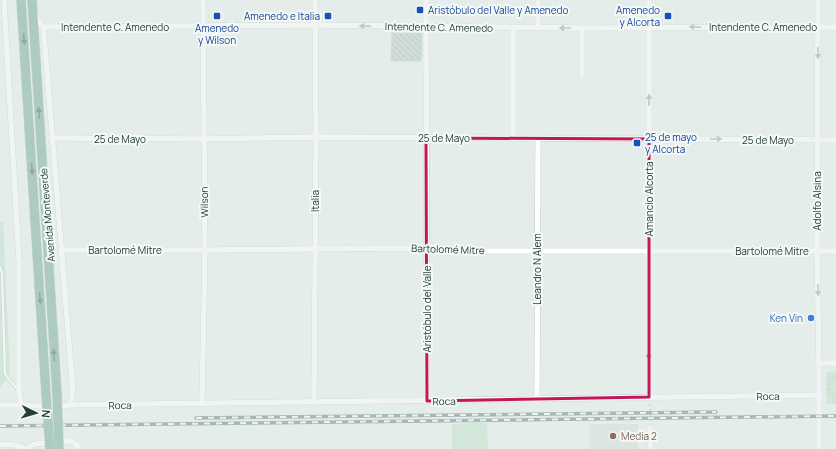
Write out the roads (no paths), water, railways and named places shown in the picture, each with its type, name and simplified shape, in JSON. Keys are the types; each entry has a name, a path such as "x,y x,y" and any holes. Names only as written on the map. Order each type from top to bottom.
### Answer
{"main road":[{"name":"Avenida Monteverde","path":"21,0 50,449"},
{"name":"Avenida Monteverde","path":"32,0 59,449"}],"street":[{"path":"4,0 19,261 19,392 21,405"},
{"name":"Wilson","path":"202,403 205,250 203,0"},
{"name":"Italia","path":"314,402 316,137 315,0"},
{"name":"Aristóbulo del Valle","path":"426,0 427,401"},
{"path":"538,0 538,28"},
{"name":"Amancio Alcorta","path":"649,0 649,400"},
{"name":"Adolfo Alsina","path":"818,0 817,251 819,449"},
{"path":"33,13 43,27"},
{"name":"Intendente C. Amenedo","path":"43,27 315,25 513,28 836,27"},
{"name":"Avenida Monteverde","path":"43,27 73,392 70,405"},
{"path":"513,28 513,138"},
{"path":"582,28 582,75"},
{"name":"25 de Mayo","path":"52,138 203,139 316,137 836,140"},
{"name":"Leandro N Alem","path":"537,400 538,138"},
{"name":"Bartolomé Mitre","path":"61,250 405,248 426,250 836,251"},
{"path":"819,363 836,363"},
{"name":"Roca","path":"70,405 649,400 819,395"},
{"path":"0,406 21,405 52,407 70,405"},
{"path":"651,426 651,449"},
{"path":"0,444 15,445 26,449 34,444 65,441 76,444 80,449"}],"lane":[{"path":"0,267 2,273 5,373 19,392"}],"railway":[{"path":"196,418 716,412"},
{"path":"0,426 836,416"}],"place":[{"name":"Aristóbulo del Valle y Amenedo","path":"420,10"},
{"name":"Amenedo y Wilson","path":"217,16"},
{"name":"Amenedo e Italia","path":"328,16"},
{"name":"Amenedo y Alcorta","path":"668,16"},
{"name":"25 de mayo y Alcorta","path":"637,143"},
{"name":"Ken Vin","path":"811,318"},
{"name":"Media 2","path":"613,436"}]}
